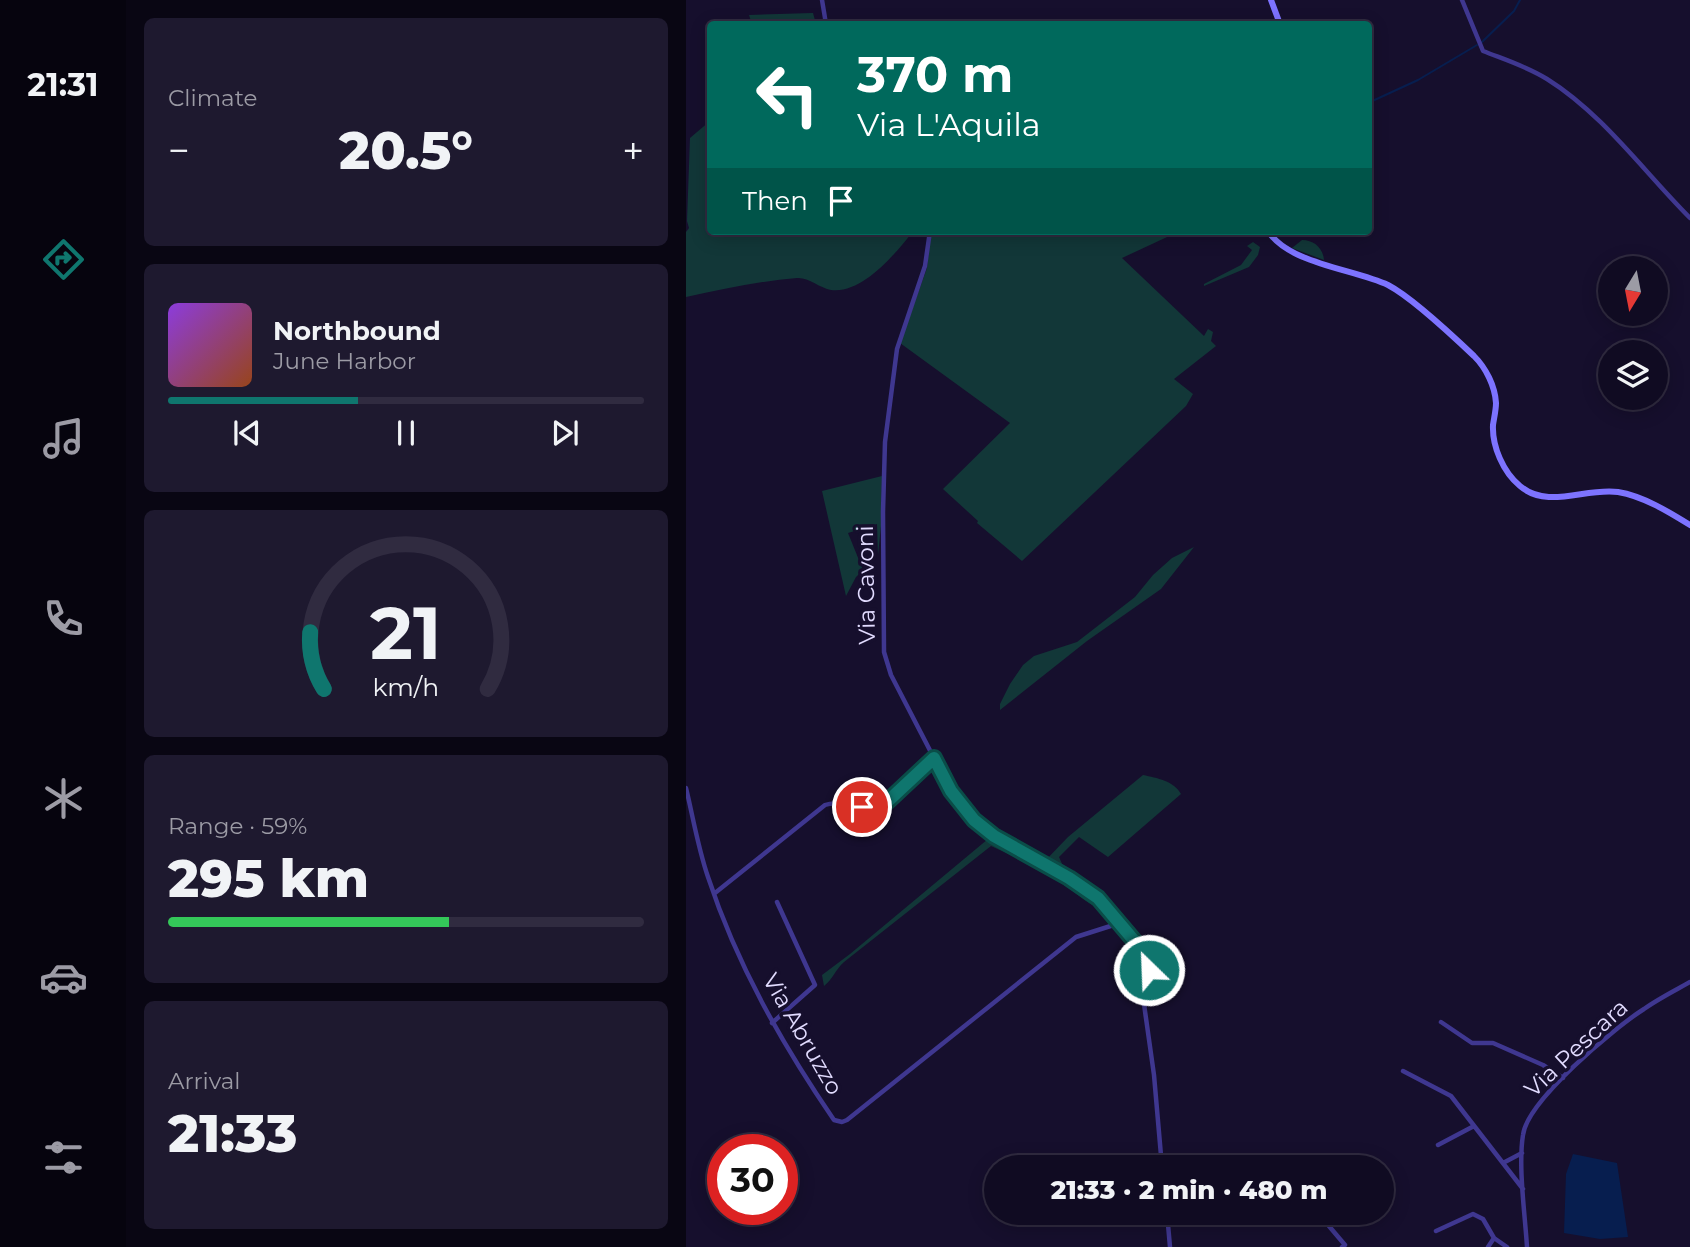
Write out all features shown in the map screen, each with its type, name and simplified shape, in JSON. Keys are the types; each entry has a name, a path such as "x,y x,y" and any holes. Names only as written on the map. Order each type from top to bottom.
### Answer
{"main road":[{"path":"1271,0 1279,21"},
{"path":"1272,235 1279,243 1299,254 1387,285 1402,294 1476,358 1493,386 1496,403 1493,427 1496,449 1506,470 1521,488 1544,497 1602,491 1621,492 1643,500 1690,526"}],"street":[{"path":"822,0 826,21"},
{"path":"1462,0 1483,51 1516,62 1565,92 1605,127 1690,218"},
{"name":"Via Cavoni","path":"929,235 925,266 897,349 884,460 884,652 891,676 951,791 974,820 994,836 1069,878 1098,898 1148,957 1149,970 1143,997 1154,1075 1161,1155"},
{"path":"715,893 825,805 832,802 875,809 887,802 934,758"},
{"name":"Via Abruzzo","path":"686,788 708,877 729,932 772,1023 794,1062 834,1120 842,1122 1076,937 1121,923"},
{"path":"772,1023 815,985 776,902"},
{"name":"Via Pescara","path":"1527,1247 1522,1153 1523,1132 1532,1112 1563,1078 1642,1010 1690,982"},
{"path":"1441,1022 1472,1043 1493,1043 1543,1065 1563,1078"},
{"path":"1402,1071 1451,1096 1524,1190"},
{"path":"1438,1145 1474,1126"},
{"path":"1503,1163 1522,1153"},
{"path":"1436,1231 1473,1214 1483,1219 1494,1238 1507,1247"},
{"path":"1168,1225 1170,1247"},
{"path":"1328,1225 1345,1245 1342,1247"},
{"path":"1488,1247 1494,1238"}],"green space":[{"path":"813,13 815,21 751,21 749,15"},
{"path":"707,124 707,235 910,235 876,271 865,280 843,290 831,290 797,278 755,283 686,297 690,138"},
{"path":"931,235 1171,235 1122,258 1204,336 1208,329 1213,332 1211,341 1216,346 1174,379 1193,394 1186,406 1022,561 977,523 978,521 943,489 1010,423 900,343 927,268"},
{"path":"1302,240 1317,246 1324,260 1292,248"},
{"path":"1253,242 1260,247 1258,255 1249,267 1204,286 1241,265 1252,250 1247,246"},
{"path":"882,476 878,555 877,524 848,533 863,570 846,596 822,491"},
{"path":"1194,547 1161,589 1087,641 1000,710 1000,704 1010,684 1023,665 1034,656 1077,642 1135,597 1172,558"},
{"path":"1143,775 1170,783 1181,794 1108,857 1079,837 1059,857 1063,866 1081,881 1078,883 1044,862 1068,837"},
{"path":"984,835 1064,878 1106,912 1046,874 991,846 844,962 824,986 822,975 988,839"}],"water":[{"path":"1573,1154 1617,1163 1628,1237 1600,1239 1564,1233 1566,1174"}],"waterway":[{"path":"1482,42 1514,11 1520,0"},
{"path":"1372,101 1418,80 1477,45"}],"route":[{"path":"862,807 875,809 887,802 934,758 951,791 974,820 994,836 1026,852 1098,898 1148,957 1149,970"}]}
